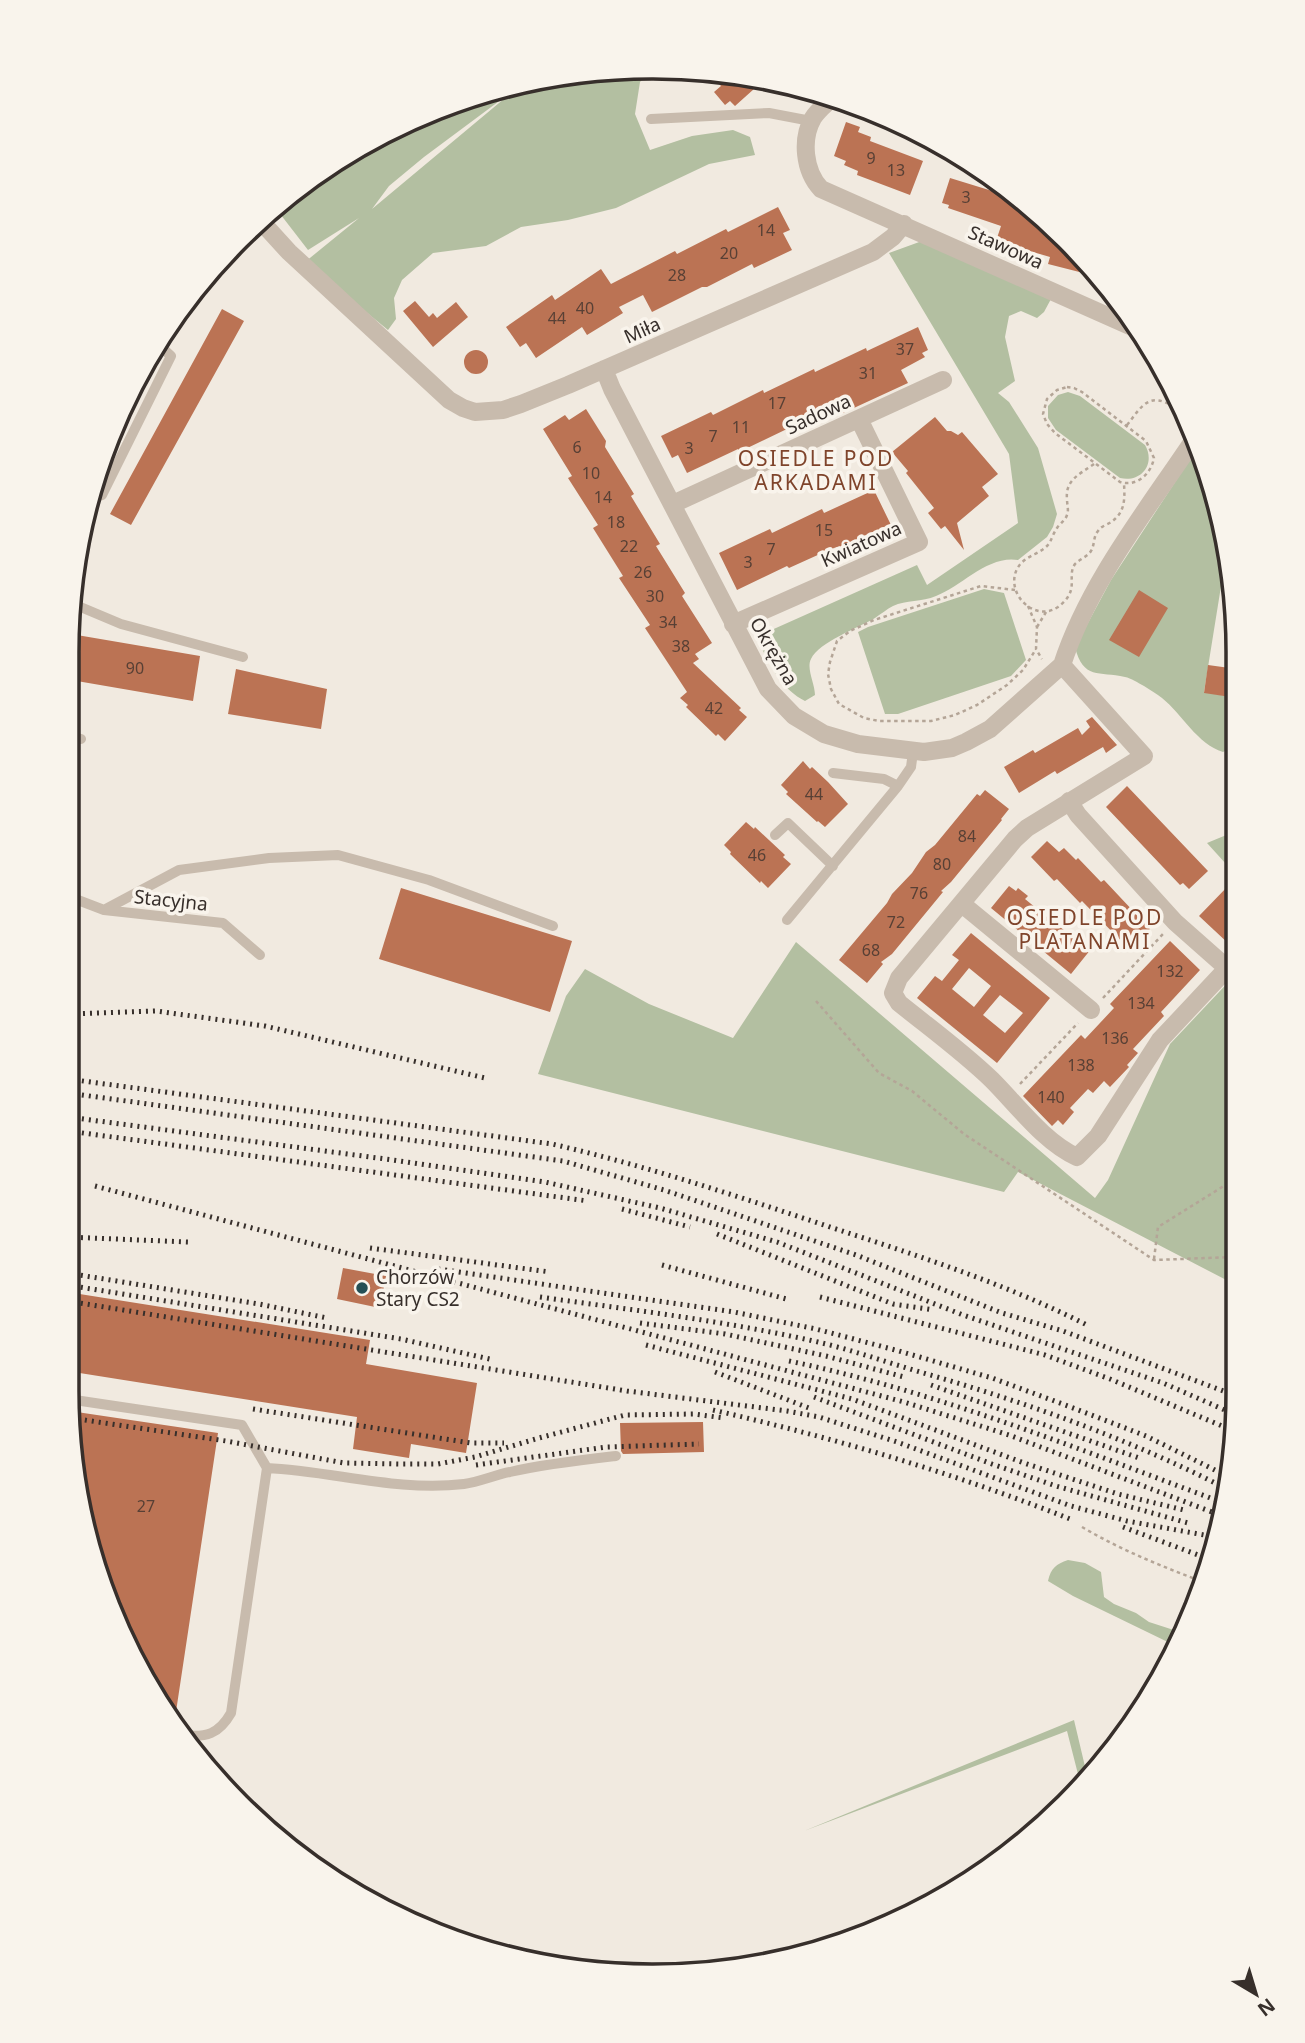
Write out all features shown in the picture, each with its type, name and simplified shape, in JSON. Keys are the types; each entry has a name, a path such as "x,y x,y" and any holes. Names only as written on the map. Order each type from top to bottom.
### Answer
{"street":[{"path":"825,105 811,121 808,132 806,156 808,168 816,184 836,196 904,224"},
{"name":"Stawowa","path":"904,224 1122,322"},
{"name":"Miła","path":"267,227 289,252 433,387 449,400 475,412 503,410 568,386 873,252 893,237 904,224"},
{"name":"Okrężna","path":"604,369 768,689 801,721 824,734 846,742 913,752 952,748 978,737 990,729 1054,665 1118,554 1188,448"},
{"name":"Sadowa","path":"673,504 943,380"},
{"name":"Kwiatowa","path":"733,624 919,542 859,419"},
{"path":"1054,665 1144,755 1027,828 1015,839 899,978 893,993 899,1003 991,1079 1024,1115 1058,1145 1077,1157 1098,1136 1160,1040 1226,969"},
{"path":"1069,801 1078,815 1175,922 1226,960"},
{"path":"962,904 1091,1010"}],"lane":[{"path":"651,119 769,113 811,121"},
{"path":"101,495 171,356 165,351"},
{"path":"81,607 121,624 243,657"},
{"path":"787,920 898,786 911,767 913,752"},
{"path":"833,773 884,779 898,786"},
{"path":"775,835 788,823 833,866"},
{"path":"104,910 178,870 269,858 338,855 429,880 552,926"},
{"name":"Stacyjna","path":"79,901 104,910 223,923 260,955"},
{"path":"79,1401 242,1425 267,1468 231,1713 223,1726 206,1736 194,1735"},
{"path":"267,1468 293,1469 374,1483 465,1484 510,1472 616,1456"}],"path":[{"path":"1061,388 1074,388 1127,425 1146,440 1154,458 1150,470 1143,477 1124,484 1094,464 1050,428 1043,414 1047,399 1061,388"},
{"path":"1127,425 1143,404 1161,400 1170,405"},
{"path":"1015,590 981,586 850,631 837,641 828,674 831,689 839,704 864,718 879,721 931,722 977,705 1007,685 1023,670 1036,649 1037,627 1028,607 1015,590 1014,578 1019,565 1028,556 1041,551 1049,544 1057,527 1066,518 1070,482 1094,464"},
{"path":"1037,627 1046,612 1066,600 1070,593 1072,570 1093,548 1099,529 1114,521 1122,511 1124,484"},
{"path":"1028,607 1046,612"},
{"path":"1036,649 1054,665"},
{"path":"816,1001 879,1073 912,1091 964,1134 1154,1260 1226,1257"},
{"path":"1154,1260 1158,1227 1226,1185"},
{"path":"1082,1527 1125,1551 1195,1579"}],"green space":[{"path":"643,79 635,114 650,150 692,136 733,130 750,137 755,155 709,164 616,208 568,220 521,227 486,246 433,253 402,280 394,298 396,319 388,330 305,262 359,218 308,250 281,215 334,175 399,138 433,122 503,98 389,186 372,209 505,98 578,84"},
{"path":"922,241 1051,299 1037,318 1021,311 1009,316 1005,337 1015,381 998,393 1009,402 1038,448 1057,514 1047,537 1018,560 996,562 936,596 893,606 822,647 810,663 815,695 805,701 781,682 756,637 917,565 927,585 1018,523 1009,454 889,253"},
{"path":"1068,392 1080,396 1145,445 1149,459 1140,475 1128,479 1120,478 1056,430 1048,418 1048,406 1058,395"},
{"path":"1192,457 1207,504 1222,583 1204,692 1226,696 1226,750 1223,752 1205,742 1160,696 1144,686 1127,678 1093,672 1078,658 1075,647 1111,580"},
{"path":"984,589 1004,593 1026,660 1011,676 898,714 885,714 858,632"},
{"path":"1226,835 1226,864 1207,843"},
{"path":"796,942 1095,1198 1108,1180 1170,1044 1226,985 1226,1280 1018,1172 1004,1192 538,1074 566,996 585,969 649,1004 733,1038"},
{"path":"1068,1560 1085,1563 1101,1572 1104,1597 1149,1622 1174,1630 1168,1642 1048,1581 1060,1563"},
{"path":"1074,1720 1085,1768 1078,1775 1067,1731 804,1831"}],"building":[{"path":"718,83 755,88 735,106 730,101 725,105 714,92 721,86"},
{"path":"846,122 860,127 858,132 871,137 870,141 923,161 910,195 857,175 858,171 844,165 846,161 834,156"},
{"path":"950,178 995,192 1031,221 1083,273 1048,264 1050,257 996,241 1001,226 948,208 949,205 942,203"},
{"path":"778,207 790,230 783,233 792,250 754,268 752,264 652,312 643,295 619,307 623,313 587,335 582,327 536,358 526,343 520,347 506,327 552,295 555,300 601,269 611,284 675,251 677,254"},
{"path":"415,301 429,317 433,313 437,318 456,302 468,317 433,347 403,311"},
{"path":"222,309 244,321 131,525 110,514"},
{"path":"918,327 928,350 922,353 925,357 901,370 908,383 843,413 841,408 791,432 789,428 687,473 678,455 672,458 661,436 711,412 713,415 763,390 764,393 814,369 815,372"},
{"path":"476,350 485,353 488,362 485,371 476,374 467,371 464,362 467,353"},
{"path":"586,409 606,441 605,447 634,494 631,496 660,544 656,546 685,593 682,596 712,643 695,654 699,659 693,663 741,708 739,710 747,717 725,741 718,734 716,736 680,698 687,692 645,628 650,625 619,578 623,576 593,528 598,525 568,478 572,476 543,429 565,415 569,420"},
{"path":"935,417 947,431 958,435 962,432 998,474 982,487 989,496 957,523 964,550 945,526 941,529 928,513 934,508 892,452"},
{"path":"874,490 891,525 842,551 840,546 831,549 737,590 719,553 770,529 772,533 822,509 824,513"},
{"path":"1139,590 1168,608 1139,657 1109,640"},
{"path":"79,635 200,656 193,701 79,681"},
{"path":"1208,665 1226,667 1226,696 1204,693"},
{"path":"236,669 327,689 321,729 228,714"},
{"path":"1092,717 1117,745 1106,753 1103,747 1019,793 1004,767 1078,728 1082,735 1090,727 1086,721"},
{"path":"803,761 848,804 825,827 786,794 788,792 781,785"},
{"path":"1127,786 1208,871 1189,889 1183,883 1180,885 1106,807"},
{"path":"985,790 1009,809 892,954 881,962 883,964 867,983 839,960 912,873 926,852 935,845 977,794 980,796"},
{"path":"746,822 785,855 783,857 791,864 768,888 730,854 724,845"},
{"path":"1047,841 1059,852 1064,848 1076,860 1078,858 1101,882 1104,880 1150,929 1129,949 1082,901 1080,903 1057,879 1054,881 1031,857"},
{"path":"1009,886 1016,891 1018,888 1028,896 1025,899 1047,917 1050,915 1059,922 1058,925 1079,943 1082,941 1091,949 1071,974 991,908"},
{"path":"401,888 572,941 550,1012 379,959"},
{"path":"1226,888 1226,941 1199,916"},
{"path":"971,933 1050,998 997,1063 917,998 935,976 942,981 959,960 952,955","holes":["969,968 991,986 974,1007 952,989","1000,995 1023,1013 1005,1033 983,1015"]},
{"path":"1170,941 1200,970 1161,1012 1164,1016 1133,1049 1138,1053 1127,1065 1129,1067 1110,1087 1104,1081 1093,1093 1088,1089 1070,1108 1074,1112 1063,1125 1058,1120 1052,1126 1023,1096 1081,1035 1085,1039 1114,1008 1110,1004"},
{"name":"Chorzów Stary CS2","path":"343,1268 386,1276 380,1308 337,1299"},
{"path":"79,1294 370,1340 366,1364 477,1383 466,1453 411,1444 409,1458 353,1449 357,1417 79,1373"},
{"path":"80,1412 218,1433 176,1711 138,1644 109,1575 90,1502"},
{"path":"703,1422 704,1452 623,1454 621,1451 620,1423"}],"railway":[{"path":"79,1014 156,1011 265,1026 485,1078"},
{"path":"79,1080 552,1144 693,1183 898,1249 994,1284 1087,1325"},
{"path":"79,1095 563,1161 664,1190 856,1255 1002,1313 1063,1331 1226,1392"},
{"path":"79,1118 545,1182 660,1208 777,1242 963,1315 1163,1383 1225,1410"},
{"path":"79,1132 588,1201"},
{"path":"95,1186 904,1402 1009,1435 1213,1512"},
{"path":"622,1209 690,1227"},
{"path":"717,1234 893,1304 934,1310"},
{"path":"79,1237 188,1242"},
{"path":"370,1248 550,1272"},
{"path":"662,1265 790,1300"},
{"path":"438,1269 734,1312 816,1329 992,1378 1146,1436 1220,1472"},
{"path":"79,1275 259,1304 327,1318"},
{"path":"79,1287 401,1339 494,1360"},
{"path":"540,1297 714,1322 844,1349 999,1396 1076,1423 1153,1454 1218,1485"},
{"path":"820,1297 1045,1355 1225,1427"},
{"path":"79,1303 627,1391 819,1417 897,1442 1071,1506 1127,1521 1208,1536"},
{"path":"640,1323 725,1334 826,1356 904,1377"},
{"path":"646,1345 852,1399 1024,1463 1118,1494 1184,1510"},
{"path":"789,1361 845,1374 954,1406 1215,1500"},
{"path":"715,1372 809,1408"},
{"path":"931,1385 1142,1459"},
{"path":"814,1397 1056,1486 1188,1523"},
{"path":"253,1409 471,1443 504,1443"},
{"path":"713,1410 804,1432 893,1458 982,1486 1070,1519"},
{"path":"80,1419 226,1441 344,1463 438,1464 475,1457 625,1415 694,1414 724,1418"},
{"path":"476,1465 606,1447 699,1444"},
{"path":"1123,1527 1202,1556"}],"place":[{"name":"Chorzów Stary CS2","path":"362,1288"}],"district":[{"name":"OSIEDLE POD ARKADAMI","path":"816,470"},
{"name":"OSIEDLE POD PLATANAMI","path":"1085,929"}]}
